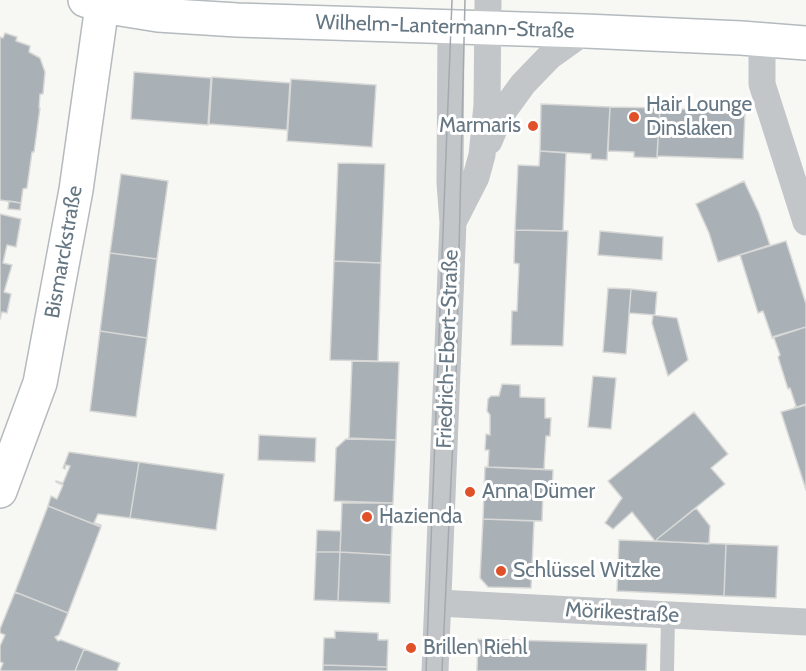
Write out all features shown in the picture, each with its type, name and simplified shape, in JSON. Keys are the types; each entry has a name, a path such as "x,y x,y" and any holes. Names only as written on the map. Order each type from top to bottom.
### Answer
{"main road":[{"name":"Wilhelm-Lantermann-Straße","path":"96,2 158,15 451,27 488,14 585,31 806,43"},
{"name":"Bismarckstraße","path":"0,491 40,383 76,190 96,2"}],"street":[{"path":"482,156 487,105 488,14"},
{"name":"Friedrich-Ebert-Straße","path":"435,671 453,222 450,183 451,27"},
{"path":"453,222 476,177 482,156 500,117 523,84 550,56 585,31"},
{"path":"762,40 762,84 806,222"},
{"name":"Mörikestraße","path":"438,603 806,622"}],"lane":[{"path":"667,671 668,616"}],"building":[{"path":"5,33 17,37 16,41 30,46 29,52 40,58 45,72 43,94 40,94 34,152 32,152 27,188 23,189 21,203 0,200 0,37 3,38"},
{"path":"134,72 211,78 208,125 131,119"},
{"path":"212,77 290,83 287,130 209,124"},
{"path":"291,79 376,85 372,147 287,141"},
{"path":"541,104 610,107 607,160 591,159 591,154 540,151"},
{"path":"610,107 660,108 657,158 634,157 634,152 608,151"},
{"path":"660,108 745,112 743,159 657,156"},
{"path":"540,151 566,153 563,231 515,230 518,165 539,166"},
{"path":"338,163 385,164 381,263 334,261"},
{"path":"121,174 168,181 157,259 110,253"},
{"path":"744,181 759,213 770,245 718,262 709,233 696,204"},
{"path":"9,201 21,203 20,210 8,209"},
{"path":"0,214 21,219 16,247 7,245 3,263 12,265 4,292 11,294 7,313 2,312 0,319"},
{"path":"515,230 568,231 563,346 511,345 512,311 517,311 519,264 514,263"},
{"path":"600,231 663,237 662,260 598,255"},
{"path":"786,241 806,304 806,327 772,337 763,311 758,313 740,255"},
{"path":"110,253 157,259 147,338 100,331"},
{"path":"334,261 381,263 378,361 330,360"},
{"path":"608,288 631,289 626,354 603,352"},
{"path":"631,289 657,292 655,315 629,313"},
{"path":"653,315 677,318 688,360 668,376 652,323"},
{"path":"806,327 806,404 794,408 796,406 778,357 780,355 774,338 772,338"},
{"path":"100,331 147,338 136,417 90,411"},
{"path":"352,361 399,362 396,440 349,438"},
{"path":"593,376 616,378 611,429 588,427"},
{"path":"502,384 520,385 520,397 545,398 545,418 551,418 550,436 546,436 544,469 488,467 489,450 485,450 486,434 490,435 488,399 491,396 499,396"},
{"path":"806,405 806,490 781,412"},
{"path":"694,412 728,454 711,468 725,484 657,541 632,512 613,529 605,523 622,498 608,481"},
{"path":"259,435 316,438 315,462 258,460"},
{"path":"346,439 396,440 393,503 334,501 336,448"},
{"path":"69,452 139,462 130,518 98,514 94,523 101,527 48,506 51,496 57,499 63,485 56,481 63,483 70,466 66,465 65,469 63,468"},
{"path":"139,462 224,474 216,530 130,518"},
{"path":"485,467 553,470 552,492 543,492 542,521 483,519"},
{"name":"Hazienda","path":"342,503 393,503 391,555 340,552"},
{"path":"48,506 101,527 68,613 15,592"},
{"path":"696,508 710,526 709,544 657,541 657,539"},
{"path":"483,519 534,521 531,588 488,587 480,578"},
{"path":"317,530 341,531 340,552 316,552"},
{"path":"619,540 726,544 724,596 617,591"},
{"path":"726,544 778,546 776,598 724,596"},
{"path":"316,552 340,552 338,601 314,600"},
{"path":"340,552 391,555 390,603 338,601"},
{"path":"15,592 68,613 59,635 55,637 58,641 61,640 84,649 75,671 0,671 3,663 0,662 0,646 5,635 0,633 0,629"},
{"path":"335,631 378,633 378,640 388,640 387,667 323,665 324,638 335,638"},
{"path":"478,639 647,644 646,671 477,671"},
{"path":"84,649 120,663 117,671 75,671"},
{"path":"323,665 387,667 387,671 323,671"}],"tram line":[{"path":"426,671 452,0"},
{"path":"442,671 456,375 465,0"}],"place":[{"name":"Hair Lounge Dinslaken","path":"634,117"},
{"name":"Marmaris","path":"533,126"},
{"name":"Anna Dümer","path":"470,492"},
{"name":"Hazienda","path":"367,517"},
{"name":"Schlüssel Witzke","path":"501,571"},
{"name":"Brillen Riehl","path":"411,648"}]}
